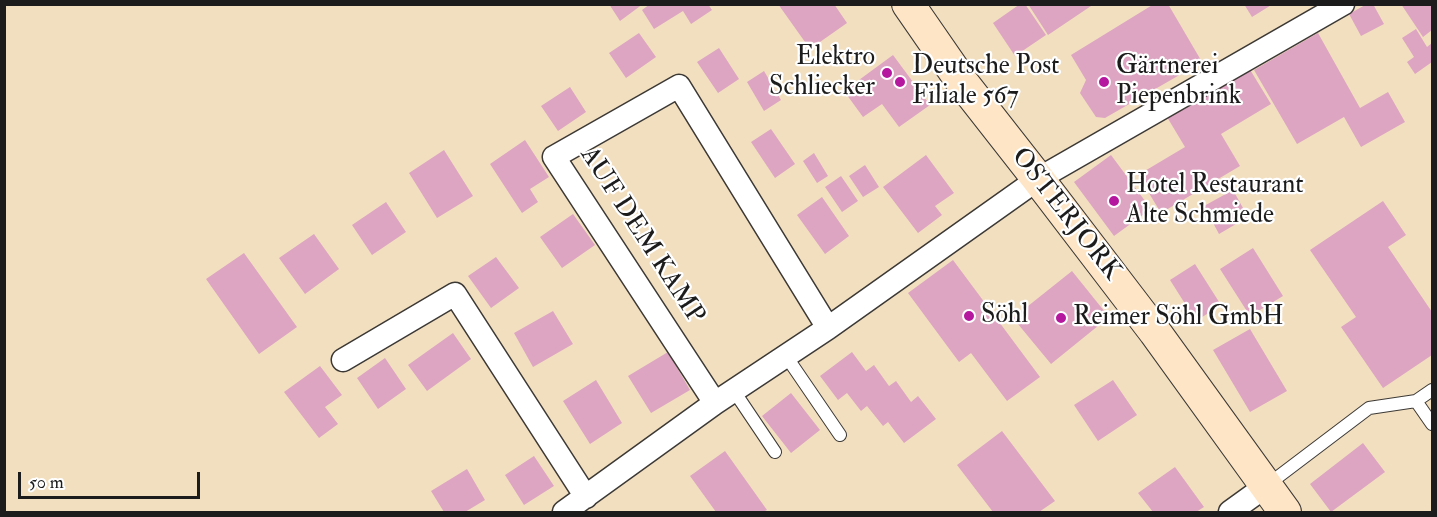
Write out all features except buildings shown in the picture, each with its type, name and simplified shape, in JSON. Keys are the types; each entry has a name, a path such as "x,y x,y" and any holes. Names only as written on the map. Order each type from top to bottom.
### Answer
{"main road":[{"name":"OSTERJORK","path":"908,4 962,82 1155,332 1285,513"}],"street":[{"path":"564,513 715,403 828,328 1038,179 1343,4"},
{"name":"AUF DEM KAMP","path":"715,403 554,157 679,86 828,328"},
{"path":"343,360 455,294 586,497"},
{"path":"1230,513 1266,486"}],"lane":[{"path":"786,356 840,435"},
{"path":"1266,486 1369,408 1416,401 1432,390"},
{"path":"734,391 775,452"},
{"path":"1416,401 1432,424"}],"place":[{"name":"Elektro Schliecker","path":"887,73"},
{"name":"Deutsche Post Filiale 567","path":"900,82"},
{"name":"Gärtnerei Piepenbrink","path":"1104,82"},
{"name":"Hotel Restaurant Alte Schmiede","path":"1114,201"},
{"name":"Söhl","path":"969,316"},
{"name":"Reimer Söhl GmbH","path":"1061,318"}]}
